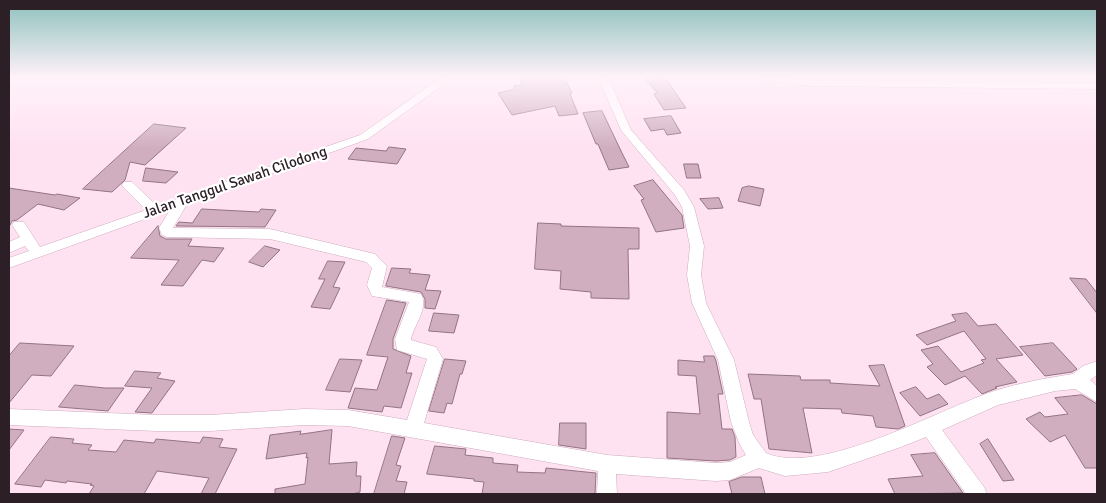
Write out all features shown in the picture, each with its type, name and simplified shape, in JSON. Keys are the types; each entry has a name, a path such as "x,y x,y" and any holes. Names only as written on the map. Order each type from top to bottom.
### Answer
{"street":[{"name":"Jalan Tanggul Sawah Cilodong","path":"9,263 32,246 155,211 364,137 414,100"},
{"path":"613,100 626,130 680,193 688,207 697,246 694,275 698,303 726,360 743,430 750,446 759,459 770,464 785,467 828,463 901,439 996,398 1077,381 1089,371 1097,368"},
{"path":"128,185 155,211"},
{"path":"182,202 166,228 166,232 270,234 370,258 380,266 374,285 377,292 416,298 417,305 403,338 403,345 430,352 435,359 413,430"},
{"path":"9,248 32,246 19,225"},
{"path":"1077,381 1097,395"},
{"path":"9,417 157,423 210,423 304,417 348,418 607,464 716,472 730,471 759,459"},
{"path":"929,427 976,494"},
{"path":"607,464 607,494"}],"building":[{"path":"503,100 573,100 578,114 559,116 555,106 512,115"},
{"path":"658,100 681,100 686,108 664,110"},
{"path":"602,111 629,167 609,170 598,144 596,144 583,113"},
{"path":"671,116 681,133 667,135 664,129 651,131 644,119"},
{"path":"154,124 186,128 145,165 130,162 125,180 112,192 83,189"},
{"path":"389,147 406,149 397,164 348,159 356,148 386,151"},
{"path":"684,164 698,164 701,178 687,178"},
{"path":"146,168 178,172 166,183 143,181"},
{"path":"653,180 682,215 684,228 656,232 641,200 644,199 634,186"},
{"path":"749,186 764,189 760,206 738,201 742,188"},
{"path":"9,188 80,198 64,210 38,204 17,220 12,221 9,227"},
{"path":"719,198 723,208 708,209 700,199"},
{"path":"202,209 259,212 261,209 276,210 265,227 176,226 179,222 192,223"},
{"path":"538,223 561,224 561,226 639,228 639,249 628,249 629,299 591,298 591,292 560,289 561,271 535,269"},
{"path":"158,226 160,236 166,239 192,239 188,246 224,248 214,262 202,260 183,286 161,285 179,260 131,258"},
{"path":"265,246 280,250 263,267 249,262"},
{"path":"328,261 345,262 333,287 340,288 330,309 311,307 325,279 319,279"},
{"path":"392,268 411,269 409,273 430,275 425,290 441,291 435,309 425,308 425,299 421,292 386,286"},
{"path":"1070,278 1086,279 1097,293 1097,313"},
{"path":"387,300 406,303 393,339 393,349 411,356 406,373 412,373 401,408 384,406 382,412 348,408 355,388 377,390 388,357 367,355"},
{"path":"434,313 459,315 454,333 429,331"},
{"path":"967,313 978,326 996,324 1023,355 996,359 1017,382 995,387 997,388 982,394 965,376 945,385 927,367 933,364 921,350 938,346 961,372 984,363 981,360 986,359 964,331 927,345 916,335 956,321 952,315"},
{"path":"20,343 74,346 51,376 32,375 9,403 9,356"},
{"path":"1053,343 1077,369 1072,372 1045,376 1020,347"},
{"path":"704,356 714,356 716,361 723,394 718,394 722,429 732,429 735,437 736,457 730,460 716,461 667,458 667,412 700,414 696,376 678,375 678,360 704,362"},
{"path":"340,359 362,360 350,392 326,390"},
{"path":"445,359 466,361 462,374 460,374 452,404 447,403 444,413 429,411"},
{"path":"884,365 905,426 898,429 876,427 873,416 842,413 841,409 803,408 812,453 769,449 761,399 754,399 748,374 800,376 801,380 830,380 830,383 880,386 869,366"},
{"path":"135,371 161,373 157,378 175,381 152,413 135,412 152,388 125,386"},
{"path":"75,385 124,388 108,411 59,407"},
{"path":"916,387 927,399 939,394 948,404 920,416 900,393"},
{"path":"1082,395 1097,404 1097,468 1085,468 1065,435 1050,442 1026,419 1040,412 1045,417 1068,414 1055,398"},
{"path":"560,423 586,423 586,449 559,445"},
{"path":"9,429 24,430 9,450"},
{"path":"332,430 329,464 357,462 356,476 361,476 360,492 352,494 275,494 275,489 305,484 308,457 306,458 307,453 266,459 270,435"},
{"path":"392,436 405,438 396,465 401,466 396,481 407,482 404,494 374,494"},
{"path":"51,437 74,439 72,443 92,445 88,450 116,452 124,440 154,443 156,439 200,443 203,437 223,439 219,447 237,449 215,494 201,494 209,478 157,471 144,494 89,494 94,486 90,485 92,484 67,481 66,483 45,480 41,487 15,484"},
{"path":"988,439 1014,480 1003,481 980,444"},
{"path":"435,446 466,449 465,455 493,458 493,463 518,465 517,472 545,473 546,468 596,473 595,494 482,494 484,482 474,481 474,479 427,474"},
{"path":"935,453 963,493 895,494 888,479 923,476 911,455"},
{"path":"742,477 761,477 765,494 732,494 729,482"}]}
